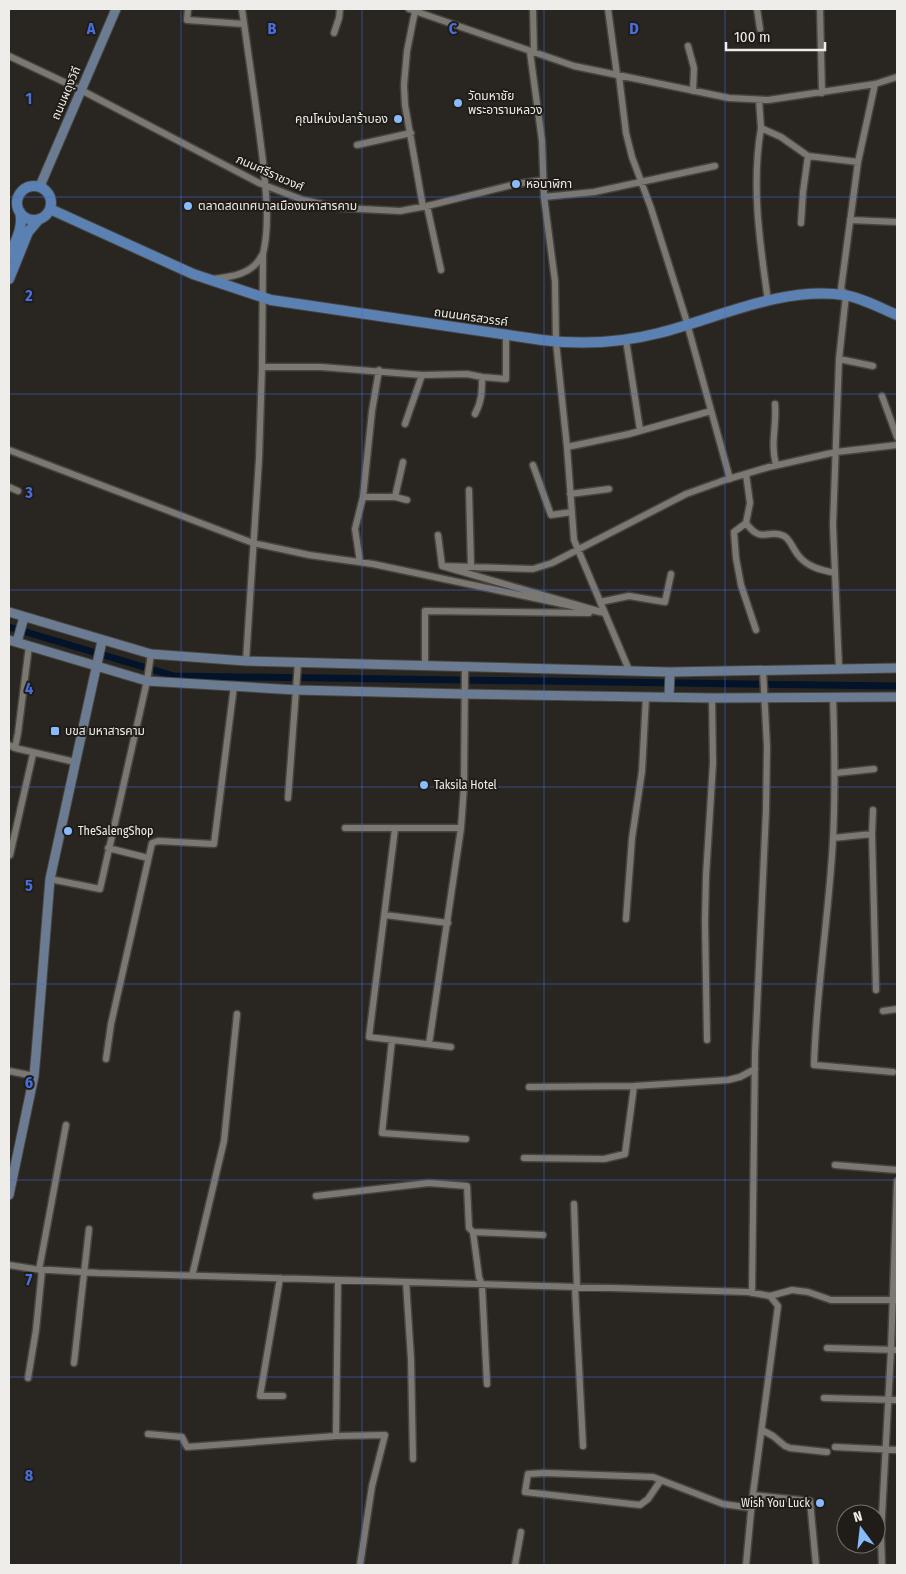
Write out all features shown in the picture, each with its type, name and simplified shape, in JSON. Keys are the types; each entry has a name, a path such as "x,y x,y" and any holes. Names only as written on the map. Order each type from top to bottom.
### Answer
{"main road":[{"path":"9,257 21,228 20,212 14,195 27,187 40,186 49,193 52,204 44,217 28,219 20,212"},
{"name":"ถนนนครสวรรค์","path":"50,209 194,274 262,297 288,303 556,342 588,343 626,340 661,332 768,301 805,294 846,295 897,315"},
{"path":"9,279 28,232 38,219"}],"street":[{"name":"ถนนผดุงวิถี","path":"40,186 116,9"},
{"path":"188,9 187,20 244,24"},
{"path":"209,279 228,278 242,274 252,268 260,261 266,242 265,185 254,85 242,9"},
{"path":"334,33 340,9"},
{"path":"533,9 532,52 542,141 544,198 555,281 556,342 574,540 630,670"},
{"path":"608,9 626,133 687,324 730,478"},
{"path":"757,9 760,29"},
{"path":"820,9 822,92"},
{"path":"441,270 425,207 405,105 404,83 412,10 574,66 730,98 768,100 875,84 897,77"},
{"path":"688,46 694,68 693,91"},
{"name":"ภนนศรีราชวงศ์","path":"9,56 81,90 265,185 303,200 341,208 400,211 425,207 516,184 544,180"},
{"path":"839,668 833,525 839,359 846,295 841,289 858,162 875,84"},
{"path":"759,100 761,128 756,157 756,208 768,301"},
{"path":"761,128 781,137 808,156 858,162"},
{"path":"357,145 411,133"},
{"path":"801,223 802,192 808,156"},
{"path":"544,198 594,192 715,166"},
{"path":"850,220 897,222"},
{"path":"246,661 259,459 262,367 262,254"},
{"path":"262,367 321,367 379,370 422,375 467,374 506,379 506,335"},
{"path":"626,340 640,430"},
{"path":"839,359 873,366"},
{"path":"360,562 355,529 363,497 372,411 379,370"},
{"path":"405,424 422,375"},
{"path":"475,414 482,394 482,377"},
{"path":"882,396 897,437"},
{"path":"775,404 776,418 773,450 776,465"},
{"path":"567,447 711,411"},
{"path":"442,566 533,569 552,563 686,494 730,478 776,465 836,452 897,445"},
{"path":"9,450 253,543 308,555 360,562 605,613"},
{"path":"395,497 403,462"},
{"path":"533,464 552,515 572,512"},
{"path":"746,474 750,503 746,523 734,532 741,584 756,630"},
{"path":"9,487 18,491"},
{"path":"570,494 609,489"},
{"path":"469,490 470,567"},
{"path":"363,497 395,497 407,500"},
{"path":"746,523 758,535 782,535 806,563 815,568 835,573"},
{"path":"438,535 442,566"},
{"path":"442,566 605,613"},
{"path":"600,602 629,596 665,602 671,574"},
{"path":"425,666 425,611 605,613"},
{"path":"9,612 150,654 246,661 670,672 897,668"},
{"path":"24,616 13,641 147,682 296,690 464,694 712,698 897,697"},
{"path":"9,1194 34,1076 50,879 102,641"},
{"path":"29,646 18,733 12,746 33,754 75,762"},
{"path":"50,879 100,889 147,682 150,654"},
{"path":"288,798 298,663"},
{"path":"429,1044 461,828 464,787 465,667"},
{"path":"752,1293 755,1069 766,811 767,748 763,670"},
{"path":"669,697 670,672"},
{"path":"106,1059 111,1024 152,843 158,841 214,844 234,686"},
{"path":"626,919 632,838 642,771 646,697"},
{"path":"707,1040 705,921 713,763 712,698"},
{"path":"833,698 836,773 833,838 817,1009 814,1065 893,1072"},
{"path":"9,854 33,754"},
{"path":"836,773 874,769"},
{"path":"873,810 876,990"},
{"path":"345,828 461,828"},
{"path":"395,829 369,1037 451,1046"},
{"path":"833,838 872,834"},
{"path":"108,848 148,858"},
{"path":"385,914 448,923"},
{"path":"883,1011 897,1009"},
{"path":"192,1276 224,1141 237,1014"},
{"path":"392,1040 382,1133 466,1139"},
{"path":"529,1087 634,1086 728,1080 740,1077 755,1069"},
{"path":"9,1071 34,1076"},
{"path":"524,1158 604,1159 626,1154 634,1086"},
{"path":"28,1378 36,1330 41,1270 66,1125"},
{"path":"835,1165 897,1170"},
{"path":"882,1565 881,1534 885,1450 894,1350 897,1181"},
{"path":"316,1196 429,1183 467,1186 469,1228 474,1232 543,1235"},
{"path":"574,1204 583,1446"},
{"path":"74,1363 89,1229"},
{"path":"474,1232 479,1277 482,1285 487,1384"},
{"path":"9,1264 41,1270 84,1272 752,1293 770,1296 792,1290 808,1292 831,1300 895,1300"},
{"path":"280,1278 260,1396 283,1396"},
{"path":"336,1436 338,1280"},
{"path":"406,1282 411,1359 413,1459"},
{"path":"746,1565 753,1495 778,1306 770,1296"},
{"path":"827,1348 894,1350"},
{"path":"824,1398 897,1400"},
{"path":"762,1430 790,1448 827,1452"},
{"path":"148,1434 182,1437 187,1447 336,1436 385,1435 372,1486 360,1565"},
{"path":"835,1447 897,1450"},
{"path":"661,1480 648,1499 640,1505 525,1492 528,1474 653,1477 661,1480 723,1504 752,1508"},
{"path":"753,1495 810,1501 816,1565"},
{"path":"515,1565 521,1532"}],"waterway":[{"path":"9,627 174,676 897,686"}],"place":[{"name":"วัดมหาชัย พระอารามหลวง","path":"458,103"},
{"name":"คุณโหน่งปลาร้าบอง","path":"398,119"},
{"name":"หอนาฬิกา","path":"516,184"},
{"name":"ตลาดสดเทศบาลเมืองมหาสารคาม","path":"188,206"},
{"name":"บขส มหาสารคาม","path":"55,731"},
{"name":"Taksila Hotel","path":"424,785"},
{"name":"TheSalengShop","path":"68,831"},
{"name":"Wish You Luck","path":"820,1503"}]}
